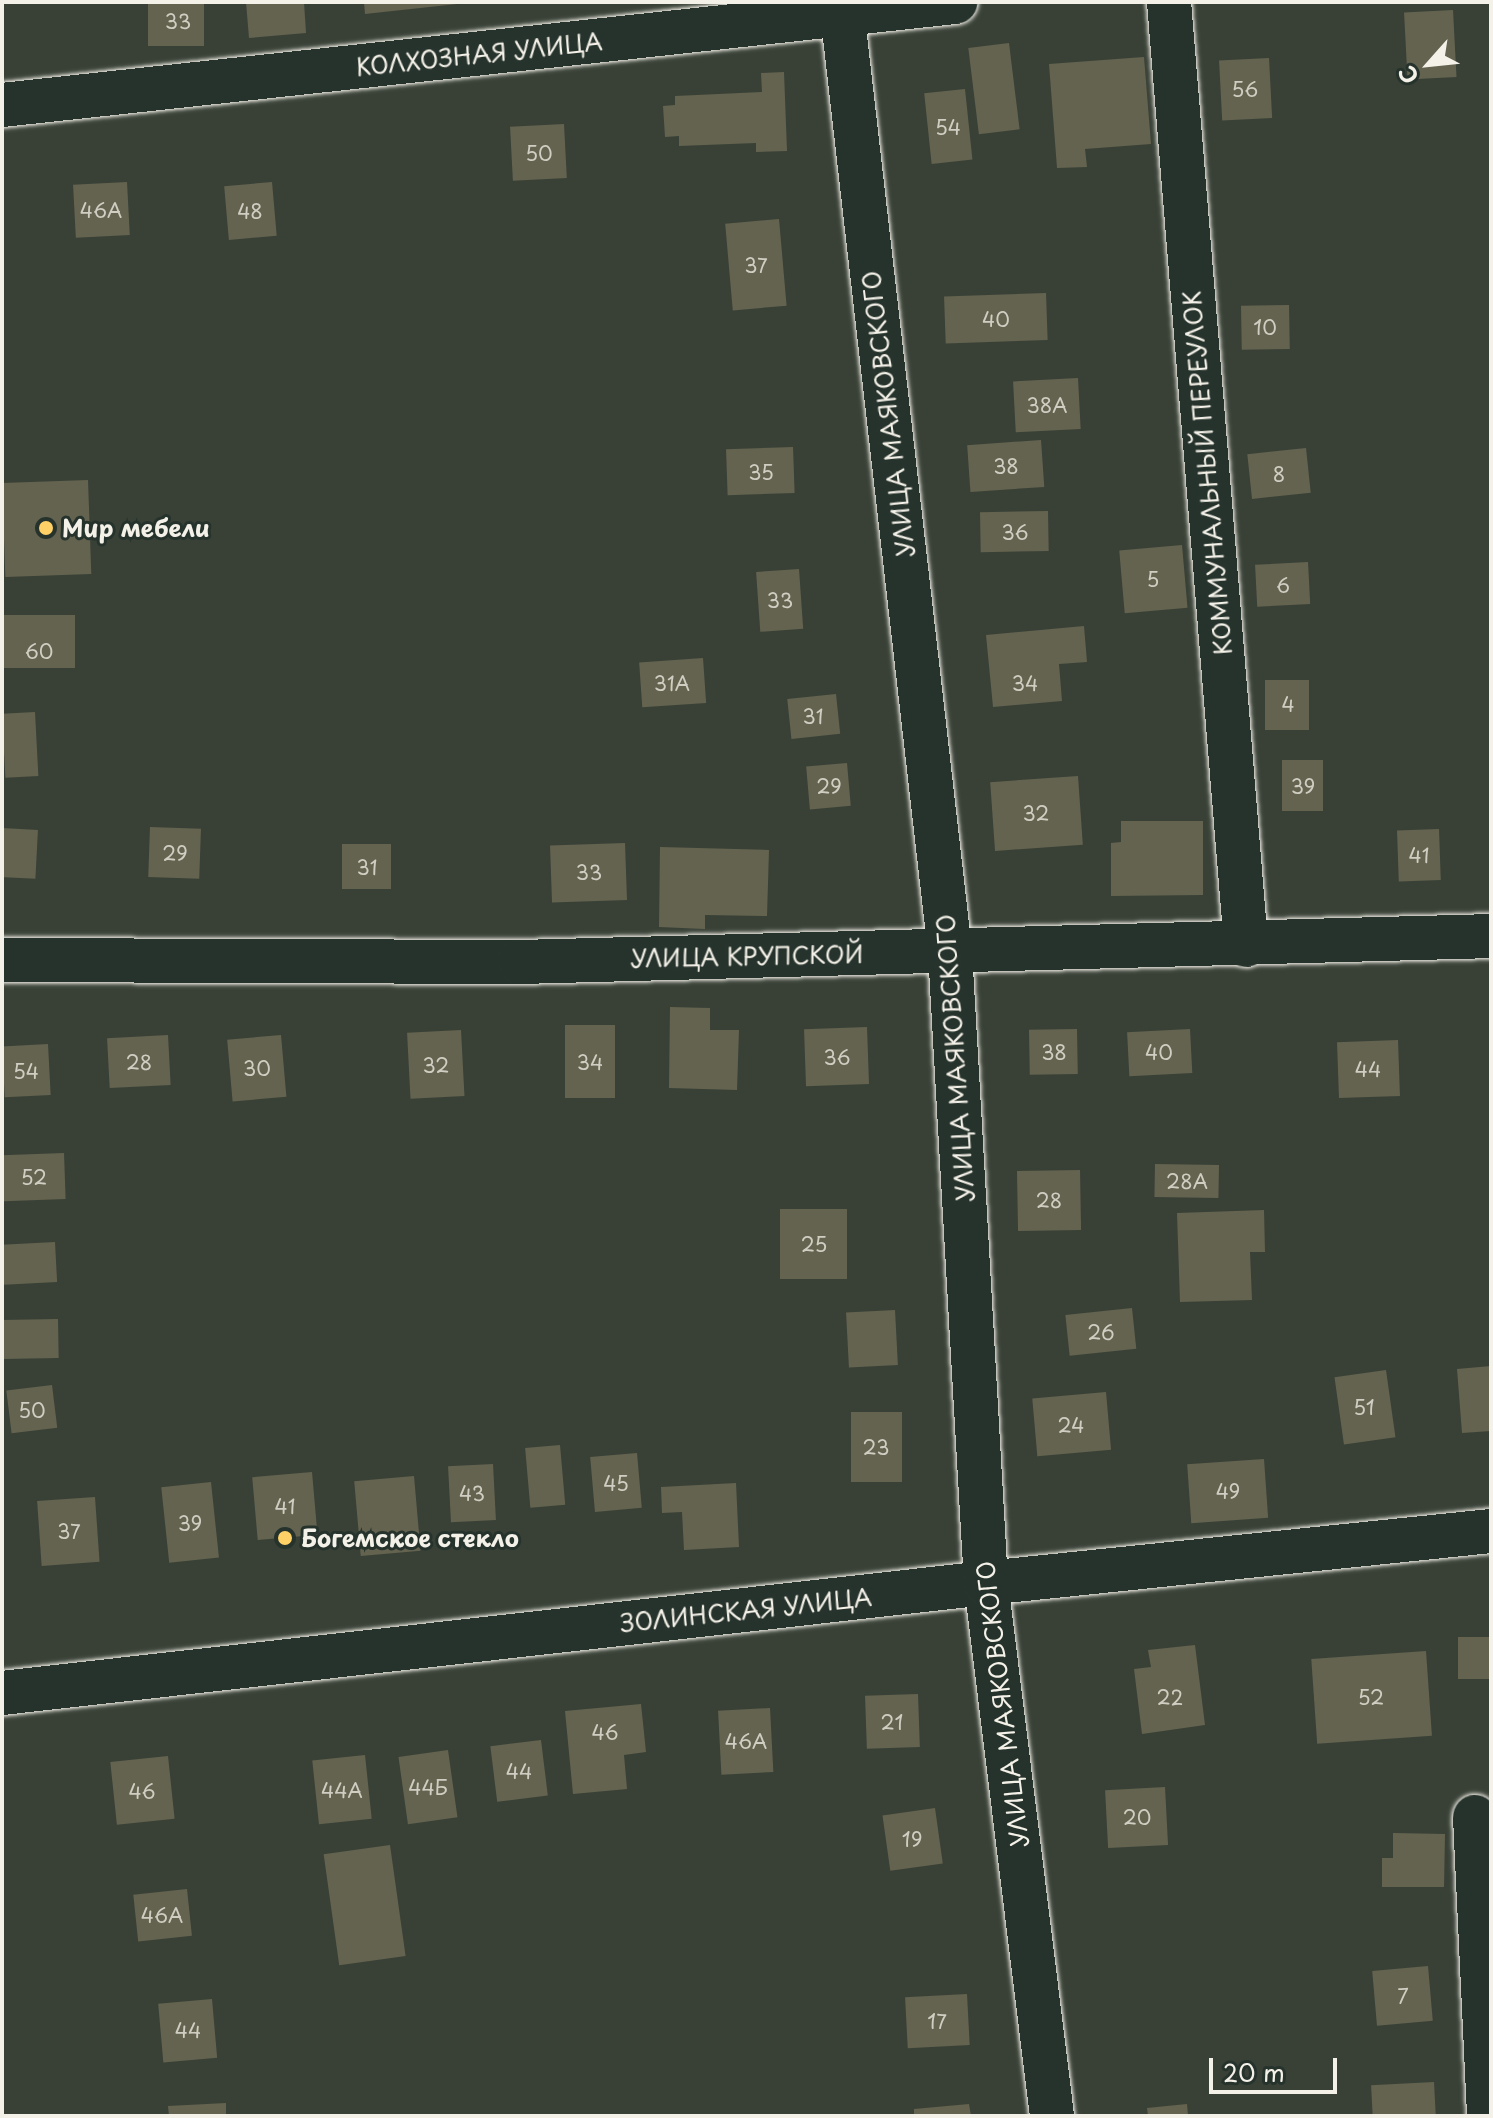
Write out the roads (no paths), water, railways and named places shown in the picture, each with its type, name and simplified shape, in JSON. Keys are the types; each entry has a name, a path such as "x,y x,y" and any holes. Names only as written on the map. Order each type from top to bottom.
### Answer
{"street":[{"name":"КОЛХОЗНАЯ УЛИЦА","path":"2,105 842,8 955,2"},
{"name":"КОММУНАЛЬНЫЙ ПЕРЕУЛОК","path":"1169,2 1246,945"},
{"name":"УЛИЦА МАЯКОВСКОГО","path":"842,8 950,951 986,1583 1052,2116"},
{"name":"УЛИЦА КРУПСКОЙ","path":"2,960 520,962 1246,945 1491,936"},
{"name":"ЗОЛИНСКАЯ УЛИЦА","path":"2,1693 986,1583 1491,1531"},
{"path":"1475,1817 1489,2116"}],"place":[{"name":"Мир мебели","path":"46,528"},
{"name":"Богемское стекло","path":"285,1538"}]}
